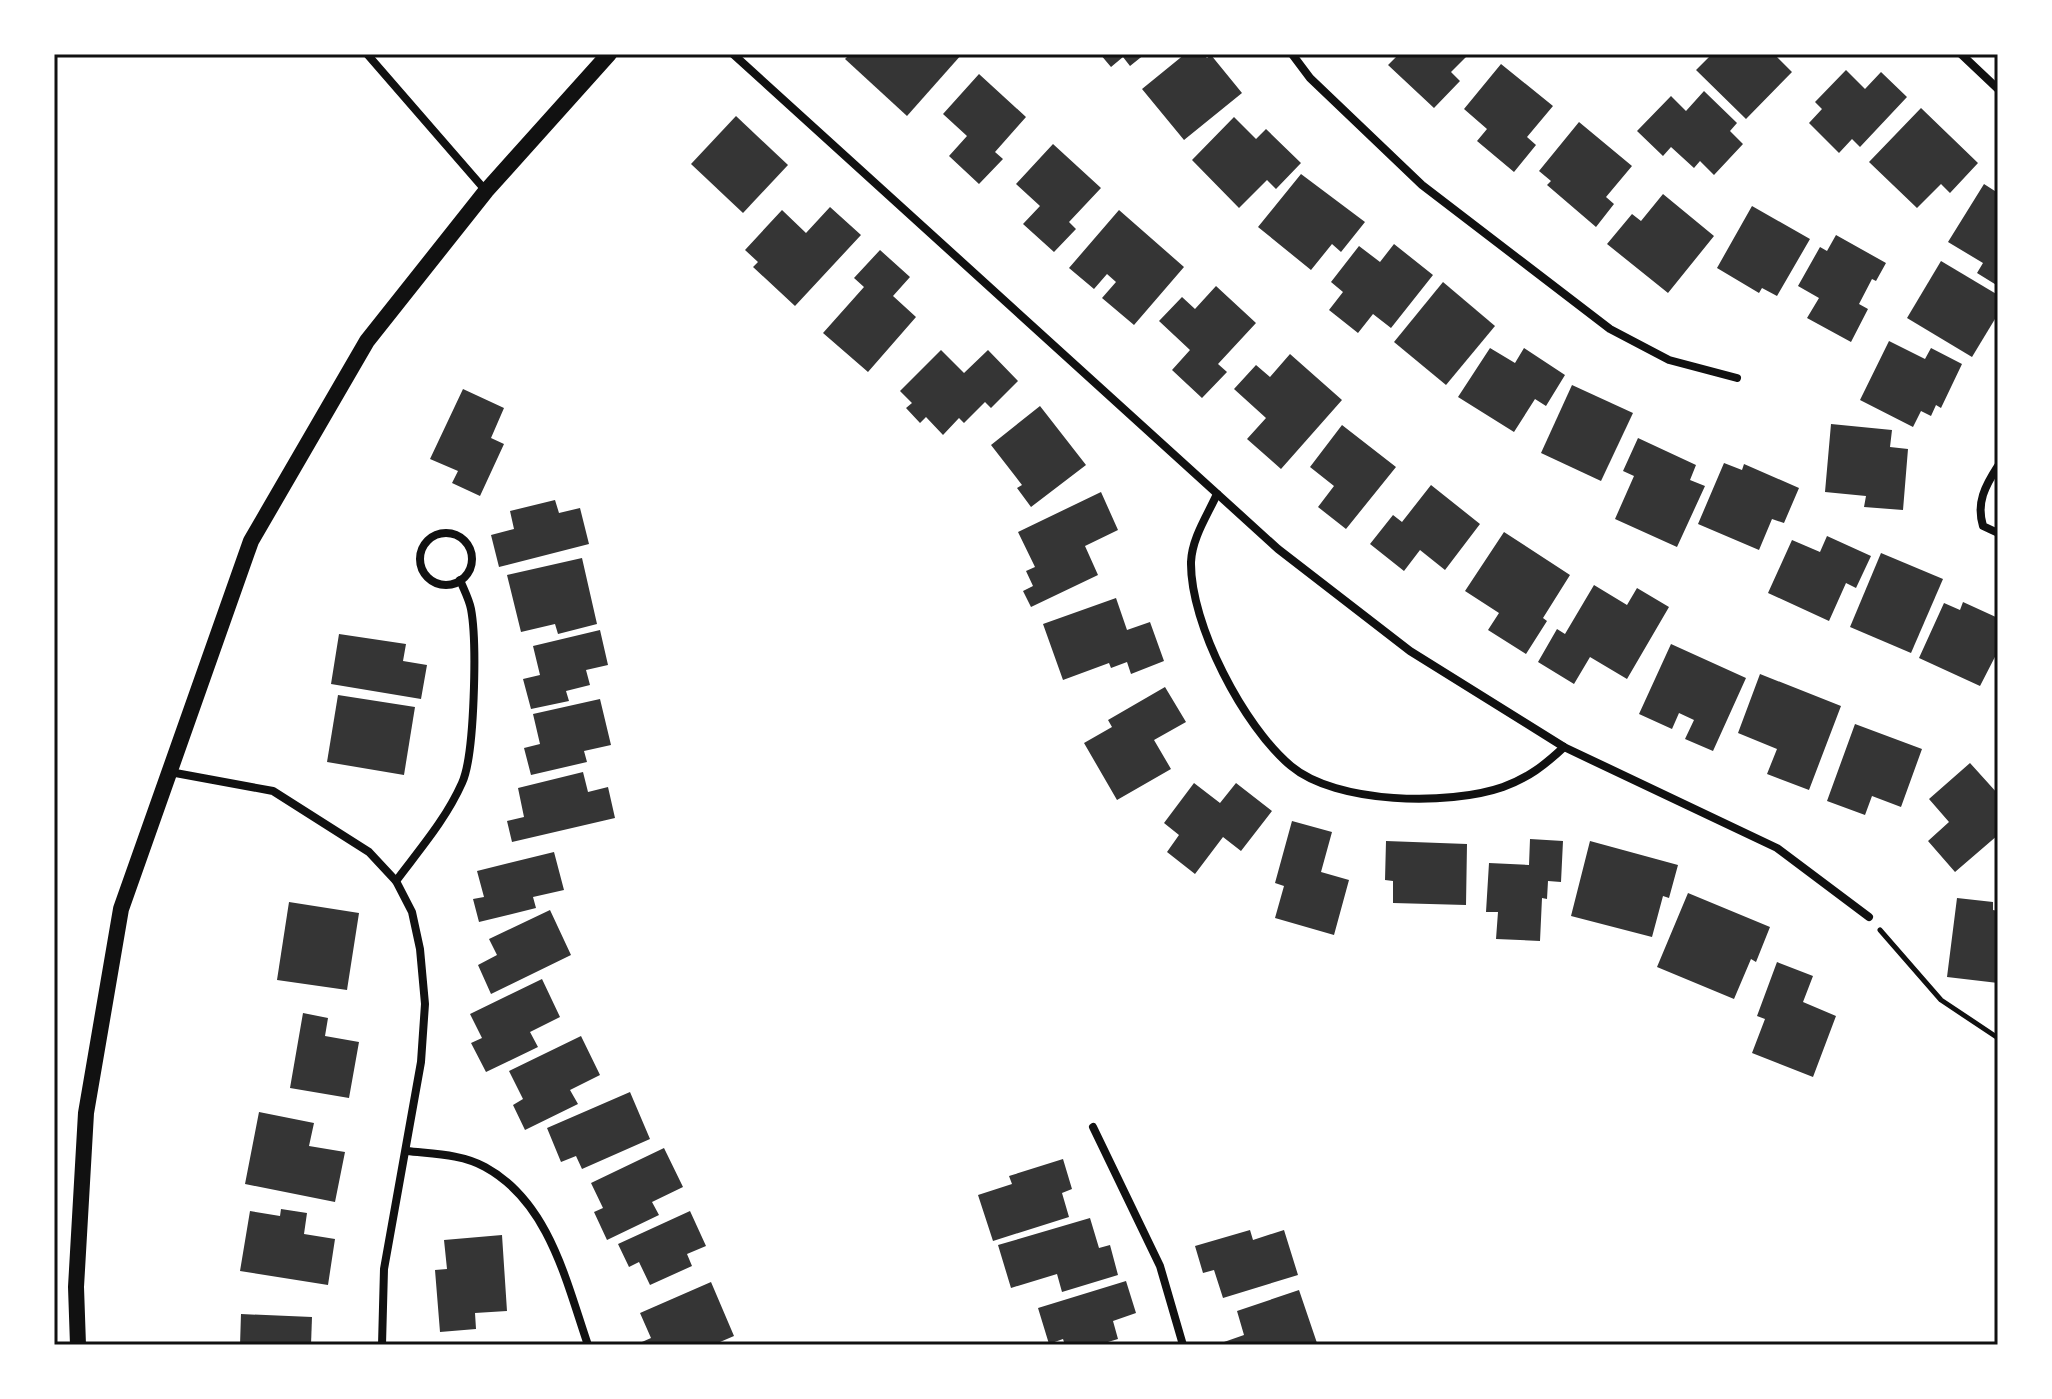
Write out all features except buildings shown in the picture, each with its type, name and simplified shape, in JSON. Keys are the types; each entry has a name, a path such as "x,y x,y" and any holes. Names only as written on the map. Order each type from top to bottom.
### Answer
{"main road":[{"path":"78,1345 78,1219 86,1113 121,909 251,541 367,341 486,191 609,54"}],"street":[{"path":"367,54 486,191"},
{"path":"733,54 1278,549 1410,651 1564,747 1777,848 1869,917"},
{"path":"1292,54 1342,110 1422,185 1610,329 1669,360 1737,378"},
{"path":"1961,54 1998,89"},
{"path":"1998,466 1986,485 1979,510 1983,526 1998,533"},
{"path":"1217,494 1193,545 1192,581 1218,664 1262,736 1293,768 1327,784 1404,800 1501,788 1537,772 1564,747"},
{"path":"438,534 456,534 468,545 472,560 460,580 443,584 428,577 423,569 421,552 431,538 438,534"},
{"path":"396,881 445,816 464,779 469,751 473,634 471,609 460,580"},
{"path":"169,772 273,791 369,852 406,896 418,936 425,1004 407,1151 384,1269 382,1345"},
{"path":"1093,1127 1160,1266 1183,1345"},
{"path":"407,1151 469,1161 517,1189 541,1222 588,1345"}],"path":[{"path":"1869,917 1941,1000 1998,1038"}]}
